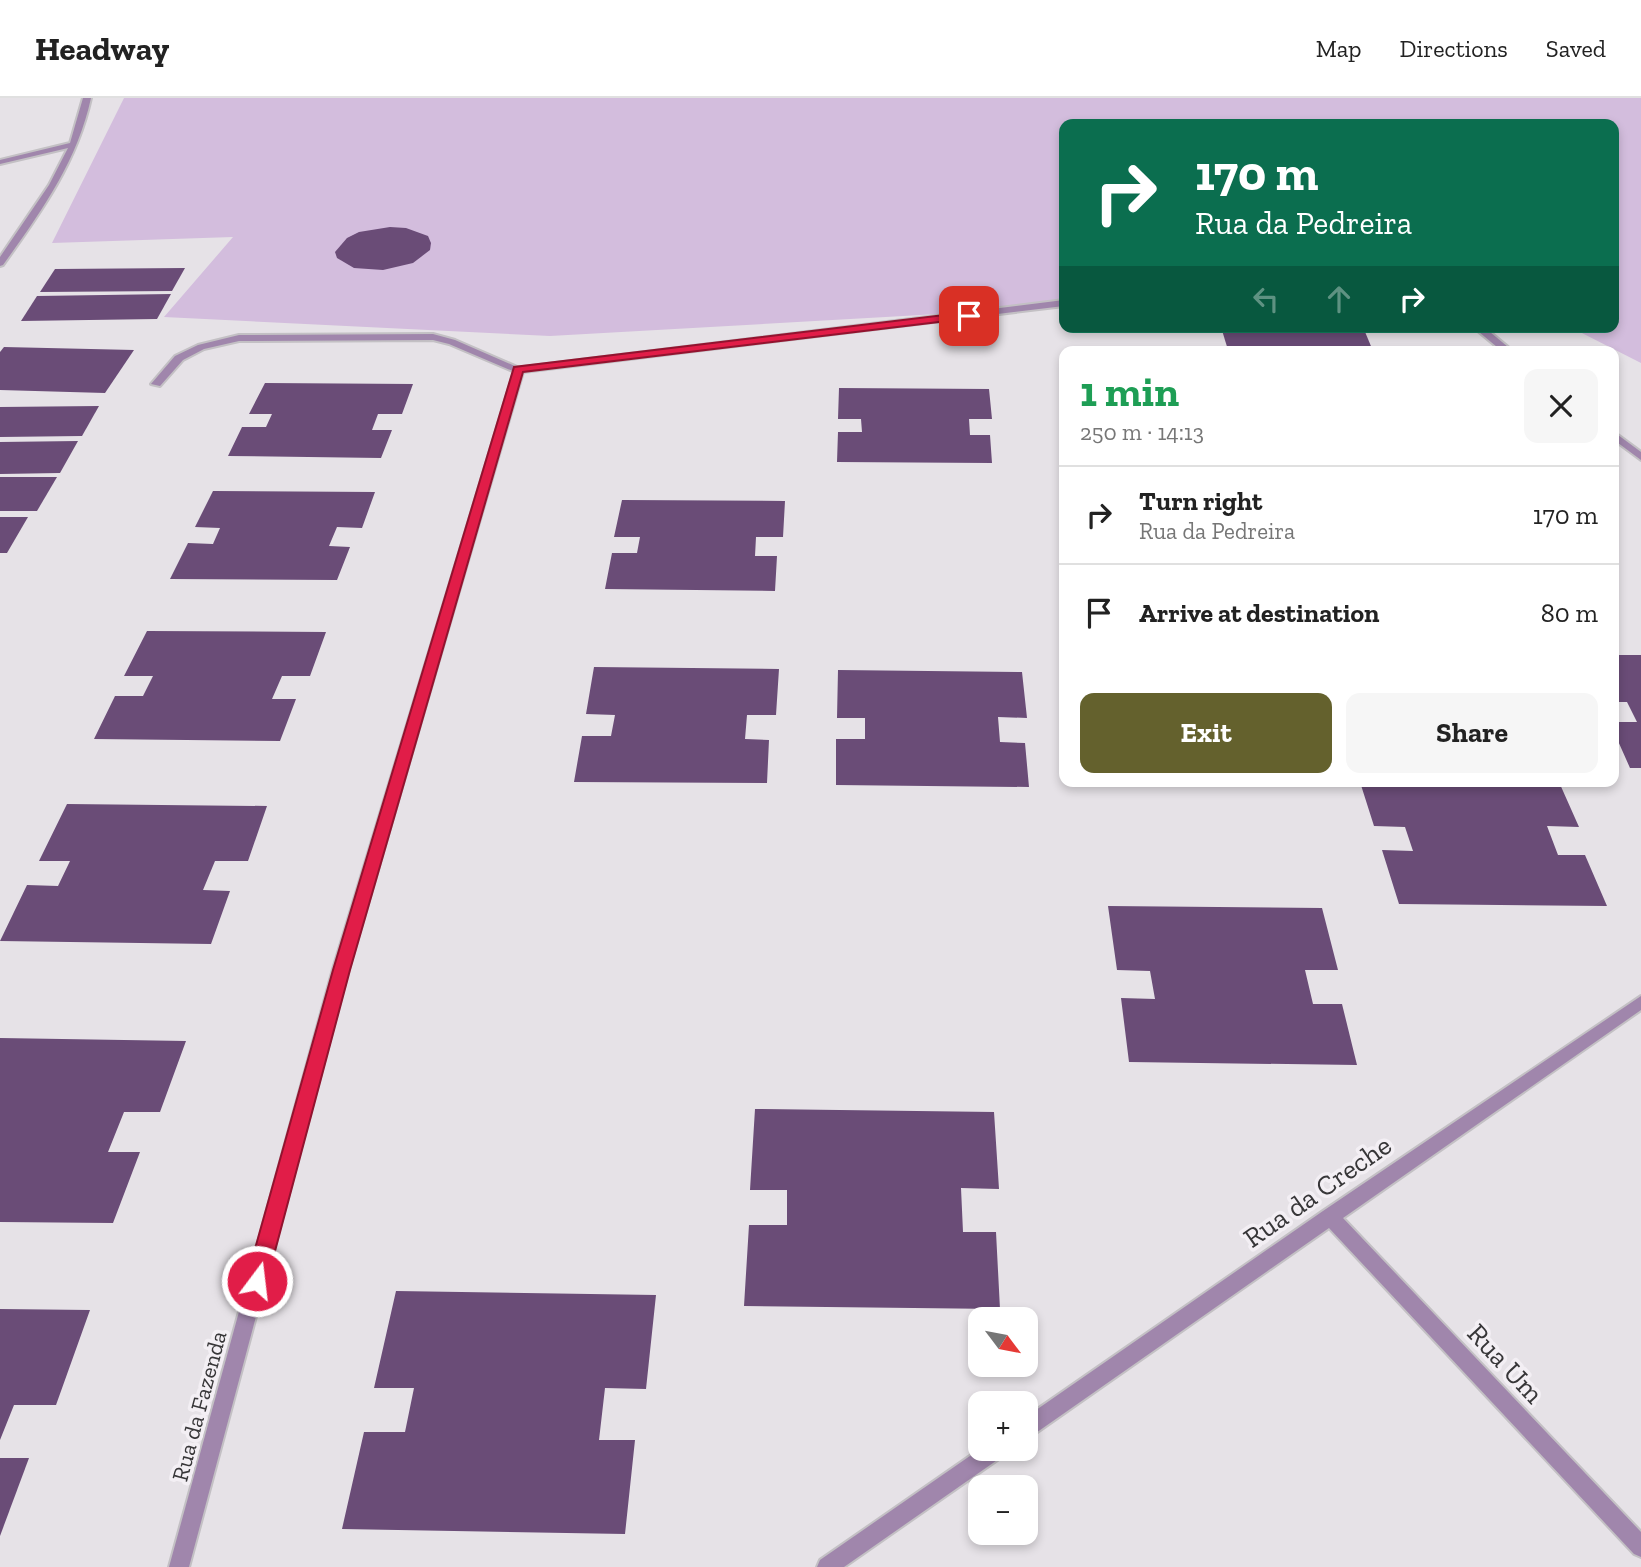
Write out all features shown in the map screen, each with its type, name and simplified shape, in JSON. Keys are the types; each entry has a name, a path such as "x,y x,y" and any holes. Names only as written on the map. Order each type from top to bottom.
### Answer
{"street":[{"path":"0,262 34,215 74,144 88,98"},
{"path":"0,162 74,144"},
{"path":"156,384 179,358 201,347 239,338 433,337 452,342 519,370 1059,304"},
{"path":"1485,333 1502,346"},
{"name":"Rua da Fazenda","path":"179,1567 341,970 519,370"},
{"path":"1619,439 1641,457"},
{"name":"Rua da Creche","path":"1038,1420 1641,1002"},
{"name":"Rua Um","path":"1329,1216 1641,1547"},
{"path":"827,1567 979,1461"}],"shaded area":[{"path":"124,98 1641,98 1641,363 1619,352 1619,346 1607,346 1582,333 1619,333 1619,119 1059,119 1059,307 550,336 164,317 233,237 52,243"}],"building":[{"path":"390,227 406,228 428,236 430,250 413,263 383,270 354,268 337,258 335,252 347,238 359,232"},
{"path":"185,268 172,291 40,292 55,269"},
{"path":"171,294 157,319 21,321 37,296"},
{"path":"1223,333 1366,333 1371,346 1227,346"},
{"path":"4,347 134,350 105,393 0,390 0,352"},
{"path":"265,383 413,384 402,414 378,414 372,430 392,430 381,458 228,456 242,427 266,427 272,414 249,414"},
{"path":"839,388 989,389 992,419 969,419 970,435 990,435 992,463 837,462 838,432 862,432 861,419 838,419"},
{"path":"99,406 82,436 0,437 0,407"},
{"path":"78,441 60,473 0,474 0,442"},
{"path":"0,477 57,477 37,511 0,511"},
{"path":"213,491 375,492 362,528 337,527 329,546 350,547 337,580 170,579 188,543 213,544 220,528 195,527"},
{"path":"622,500 785,501 783,537 756,537 755,556 777,556 775,591 605,589 612,553 637,553 640,537 614,537"},
{"path":"0,517 28,517 7,553 0,553"},
{"path":"147,631 326,632 310,676 282,676 272,699 296,699 280,741 94,739 115,696 143,696 153,676 124,676"},
{"path":"1619,655 1641,655 1641,768 1630,768 1619,743 1619,722 1637,722 1627,702 1619,702"},
{"path":"594,667 779,669 776,715 747,715 745,739 769,740 767,783 574,782 582,736 611,736 615,715 586,714"},
{"path":"838,670 1022,672 1027,718 998,717 1000,742 1025,743 1029,787 836,785 836,739 865,739 865,718 837,718"},
{"path":"1362,787 1561,787 1579,827 1547,826 1558,855 1585,855 1607,906 1399,904 1382,850 1413,851 1405,827 1374,826"},
{"path":"67,804 267,806 248,861 215,861 203,890 230,891 211,944 0,941 27,885 58,886 70,861 39,861"},
{"path":"1108,906 1322,908 1338,970 1305,970 1313,1004 1342,1004 1357,1065 1129,1062 1121,998 1155,999 1150,971 1117,970"},
{"path":"0,1038 186,1041 160,1112 124,1112 108,1152 140,1152 113,1223 0,1222"},
{"path":"755,1109 994,1112 999,1189 961,1188 963,1232 996,1232 1000,1307 744,1306 749,1225 787,1225 787,1190 750,1190"},
{"path":"396,1291 656,1295 646,1389 605,1388 599,1440 635,1440 625,1534 342,1529 364,1432 405,1432 414,1388 374,1388"},
{"path":"0,1309 90,1310 56,1405 14,1405 0,1440"},
{"path":"0,1458 29,1458 0,1536"}],"route":[{"path":"257,1281 341,970 519,370 969,316"}]}
